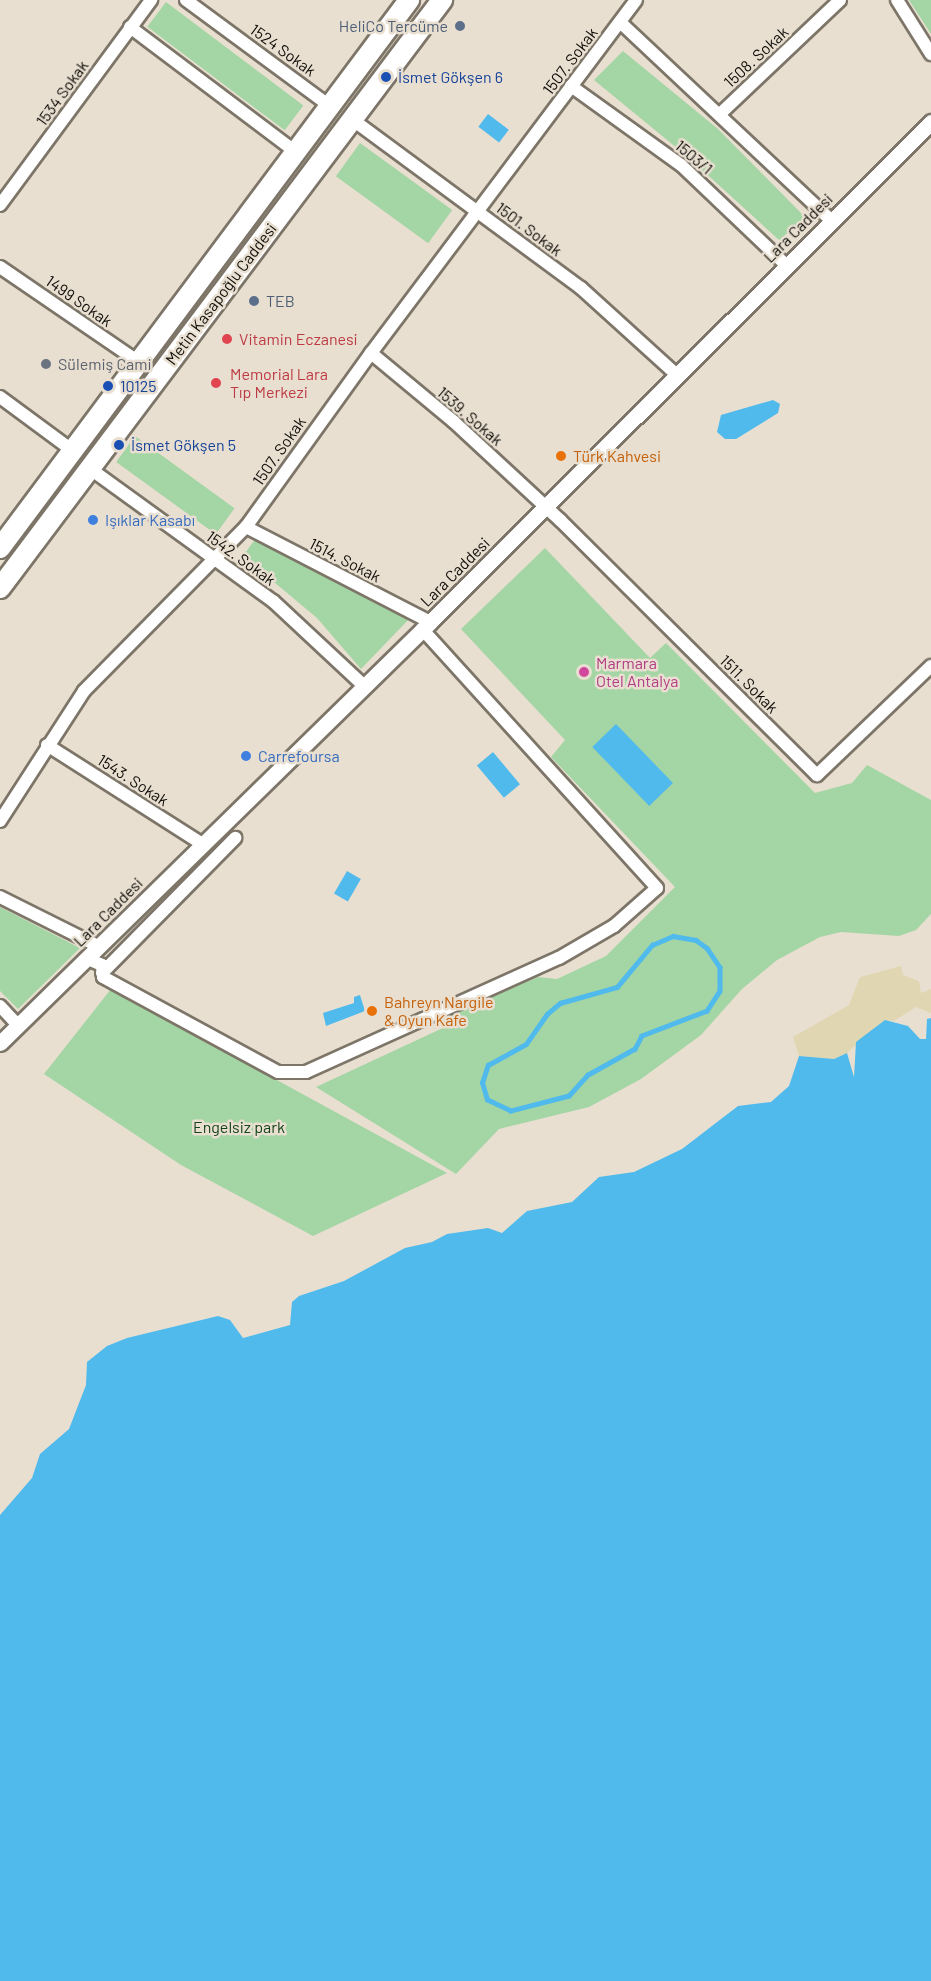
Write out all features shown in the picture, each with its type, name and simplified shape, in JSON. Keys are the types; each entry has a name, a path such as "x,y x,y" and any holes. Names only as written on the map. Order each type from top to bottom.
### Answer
{"main road":[{"name":"Metin Kasapoğlu Caddesi","path":"0,548 409,0"},
{"name":"Metin Kasapoğlu Caddesi","path":"0,588 442,0"}],"street":[{"name":"1534 Sokak","path":"0,206 151,0"},
{"name":"1524 Sokak","path":"186,0 330,106"},
{"name":"1507. Sokak","path":"0,821 84,691 216,560 246,527 370,353 636,0"},
{"name":"1508. Sokak","path":"721,112 840,0"},
{"path":"897,0 931,54"},
{"path":"620,22 721,112 831,220"},
{"path":"130,27 296,152"},
{"name":"1503/1","path":"571,86 681,165 786,265"},
{"name":"1501. Sokak","path":"353,120 580,288 676,375"},
{"name":"Lara Caddesi","path":"0,1043 88,959 201,843 426,626 931,122"},
{"name":"1499 Sokak","path":"0,267 139,362"},
{"name":"1539. Sokak","path":"370,353 453,421 546,506"},
{"path":"0,397 72,450"},
{"name":"1542. Sokak","path":"89,468 273,601 364,686"},
{"name":"1511. Sokak","path":"546,506 817,775 931,666"},
{"name":"1514. Sokak","path":"246,527 426,626"},
{"path":"102,973 278,1072 306,1072 559,958 614,926 657,888 426,626"},
{"name":"1543. Sokak","path":"47,745 201,843"},
{"path":"102,973 235,838"},
{"path":"0,897 100,947"},
{"path":"88,959 102,964 102,973"},
{"path":"0,1006 18,1025"}],"green space":[{"path":"909,0 931,0 931,34"},
{"path":"166,2 303,106 285,130 147,27"},
{"path":"623,51 718,129 806,218 779,240 689,158 594,80"},
{"path":"360,143 452,210 428,243 336,176"},
{"path":"135,436 235,508 216,534 116,462"},
{"path":"256,538 411,617 361,669 317,618 243,556"},
{"path":"545,548 650,658 666,643 815,793 852,783 867,765 931,800 931,914 916,930 899,936 841,932 820,937 777,960 742,989 701,1035 641,1079 589,1107 499,1129 456,1174 316,1087 445,1027 450,1014 538,977 557,979 606,956 675,887 551,757 565,740 461,629"},
{"path":"0,907 80,948 18,1009 0,991"},
{"name":"Engelsiz park","path":"111,989 447,1173 313,1236 181,1165 44,1074"}],"sand":[{"path":"901,966 903,975 919,981 921,993 931,989 931,1013 916,1007 894,1021 885,1020 847,1053 834,1059 799,1056 793,1037 849,1005 860,977"}],"water":[{"path":"488,114 509,130 499,142 478,127"},
{"path":"773,400 780,404 778,413 736,439 725,439 717,432 721,415"},
{"path":"616,724 673,783 649,806 592,747"},
{"path":"493,752 520,784 504,798 477,765"},
{"path":"347,871 361,879 348,902 334,894"},
{"path":"360,995 365,1011 326,1026 323,1013 354,1003 354,997"},
{"path":"931,1018 931,1981 0,1981 0,1515 32,1478 40,1454 69,1429 86,1385 87,1362 107,1346 127,1338 218,1316 230,1320 243,1338 290,1325 292,1302 299,1296 344,1281 405,1248 432,1242 447,1234 488,1228 502,1233 527,1211 572,1202 599,1177 634,1172 682,1149 738,1106 771,1102 789,1086 799,1056 834,1059 847,1053 854,1077 856,1042 885,1020 908,1026 920,1039 926,1039 927,1019"}],"waterway":[{"path":"673,936 696,940 707,948 720,967 720,991 707,1011 642,1036 635,1049 588,1075 569,1096 511,1111 487,1100 482,1083 488,1065 526,1044 547,1014 560,1003 617,987 652,945 673,936"}],"place":[{"name":"HeliCo Tercüme","path":"460,26"},
{"name":"İsmet Gökşen 6","path":"386,77"},
{"name":"TEB","path":"254,301"},
{"name":"Vitamin Eczanesi","path":"227,339"},
{"name":"Sülemiş Cami","path":"46,364"},
{"name":"Memorial Lara Tıp Merkezi","path":"216,383"},
{"name":"10125","path":"108,386"},
{"name":"İsmet Gökşen 5","path":"119,445"},
{"name":"Türk Kahvesi","path":"561,456"},
{"name":"Işıklar Kasabı","path":"93,520"},
{"name":"Marmara Otel Antalya","path":"584,672"},
{"name":"Carrefoursa","path":"246,756"},
{"name":"Bahreyn Nargile & Oyun Kafe","path":"372,1011"}]}
